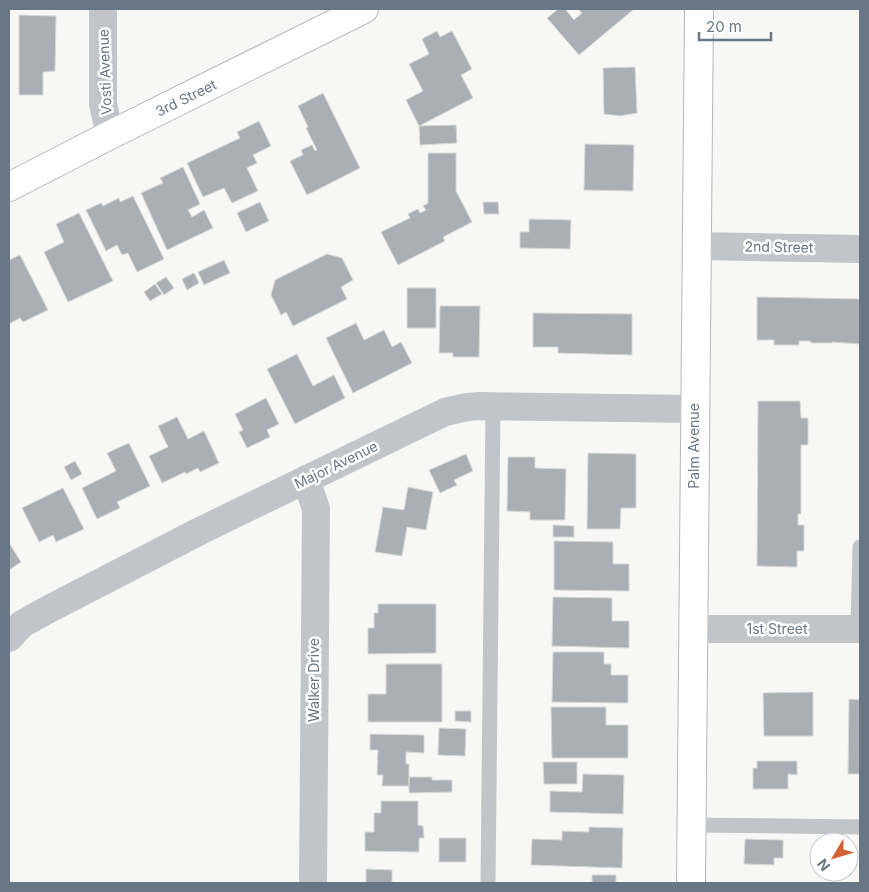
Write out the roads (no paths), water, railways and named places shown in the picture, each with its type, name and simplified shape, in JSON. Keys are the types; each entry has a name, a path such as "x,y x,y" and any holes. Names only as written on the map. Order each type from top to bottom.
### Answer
{"street":[{"name":"Vosti Avenue","path":"103,9 103,104 110,135"},
{"name":"3rd Street","path":"9,187 364,9"},
{"name":"Palm Avenue","path":"690,883 699,9"},
{"name":"2nd Street","path":"697,246 860,248"},
{"name":"Major Avenue","path":"9,638 22,624 45,611 200,531 445,412 467,407 493,406 694,409"},
{"name":"Walker Drive","path":"306,479 316,510 313,883"},
{"name":"1st Street","path":"693,629 859,629"}],"lane":[{"path":"488,883 493,406"},
{"path":"859,629 860,547"},
{"path":"691,825 860,827"}]}
